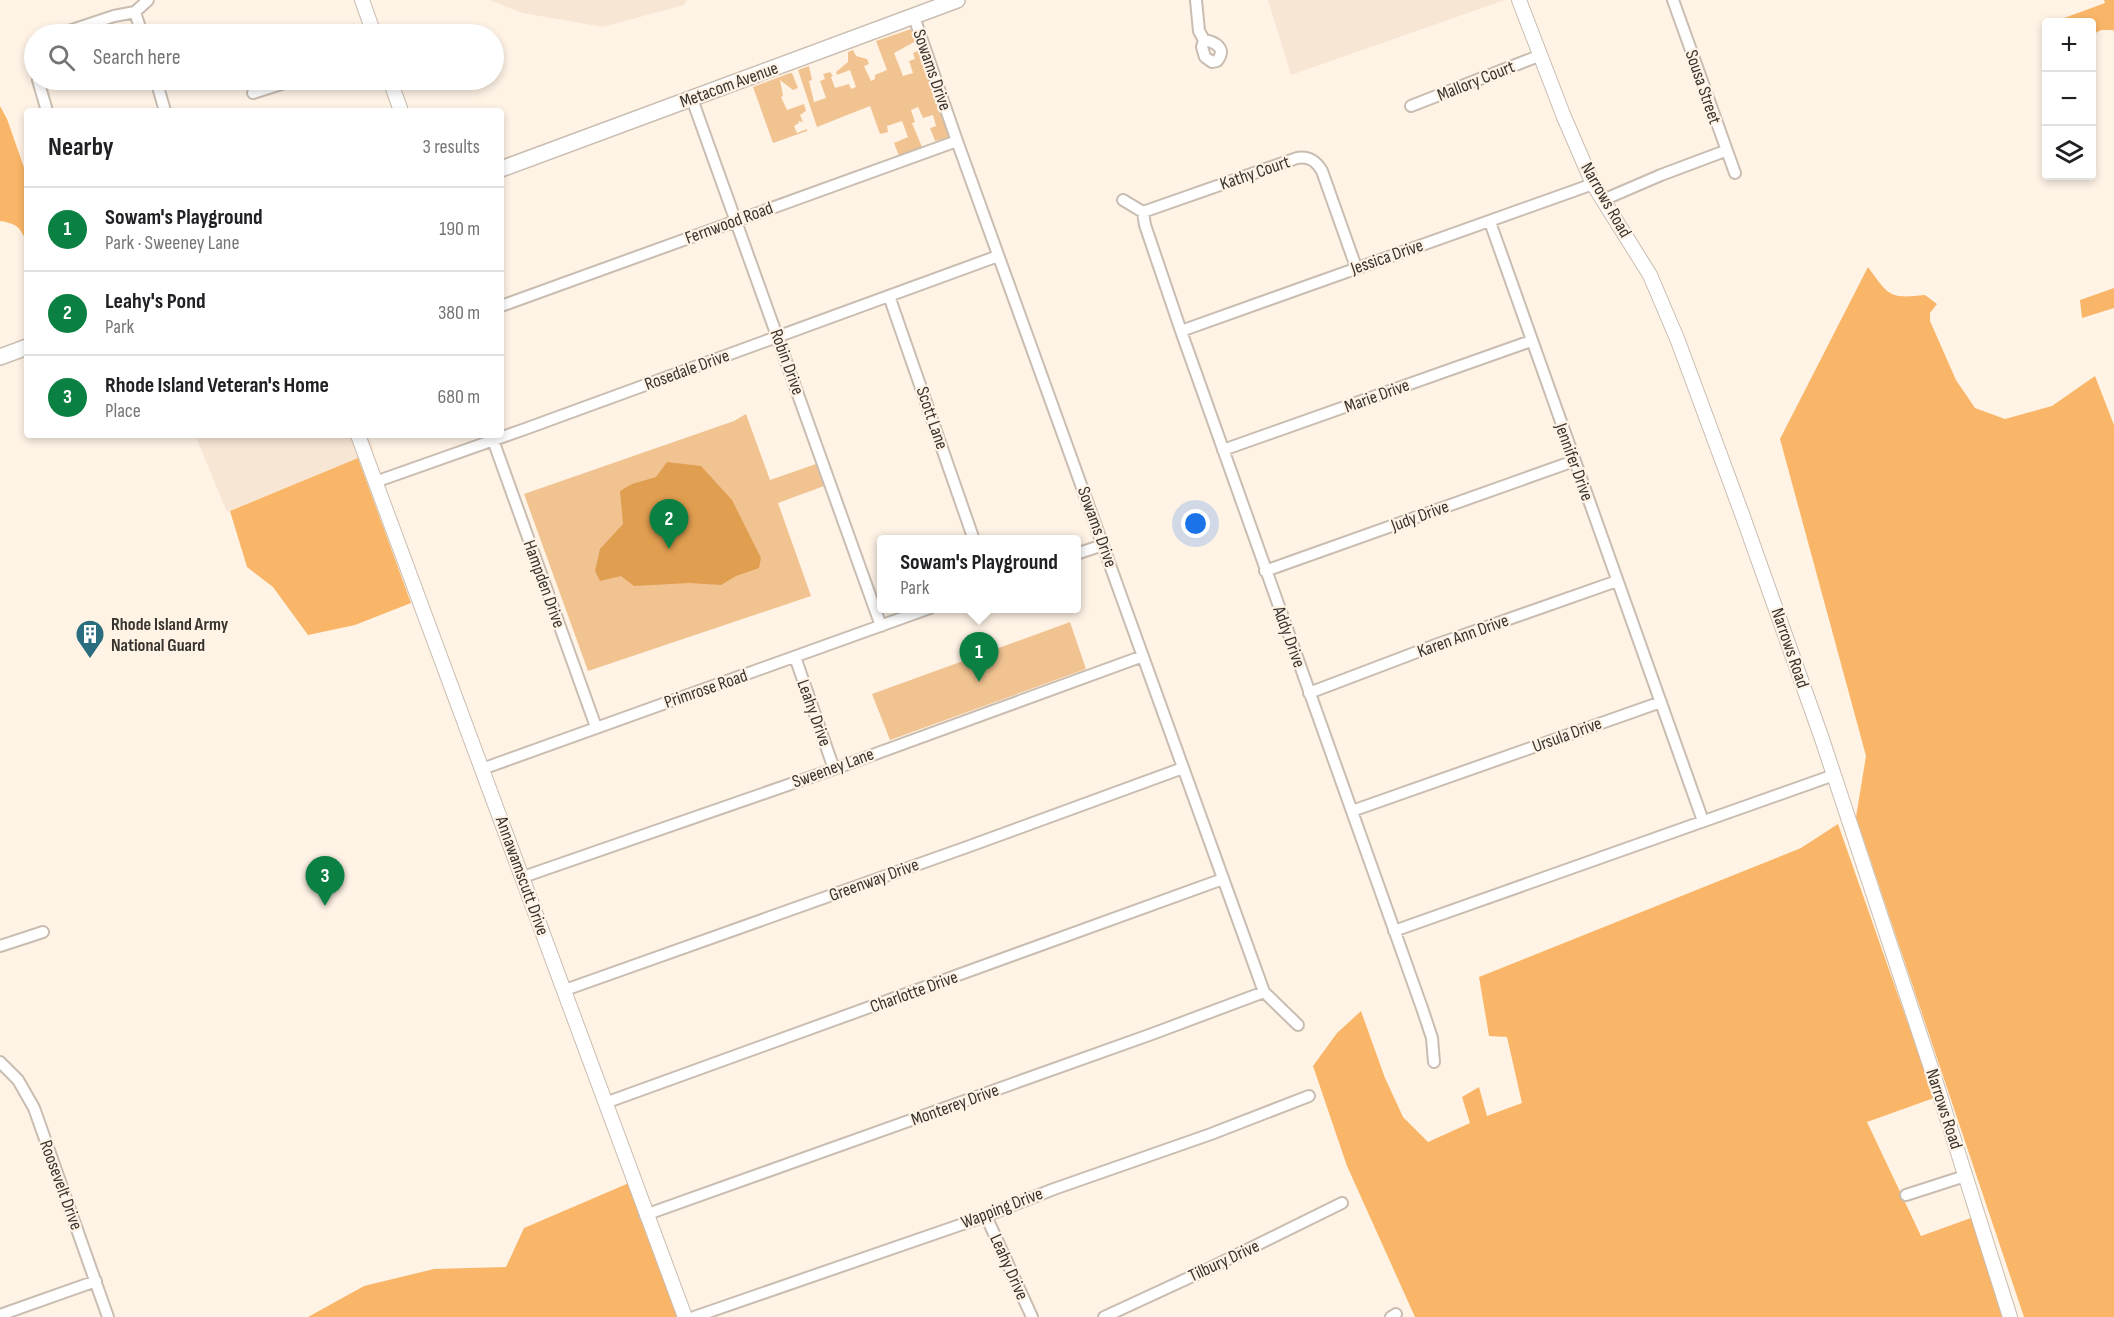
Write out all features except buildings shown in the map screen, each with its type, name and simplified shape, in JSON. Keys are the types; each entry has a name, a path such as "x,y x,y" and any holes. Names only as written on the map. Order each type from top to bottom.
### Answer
{"main road":[{"name":"Metacom Avenue","path":"504,168 957,0"},
{"path":"0,357 24,348"}],"street":[{"path":"90,24 135,12 148,0"},
{"path":"362,0 370,24"},
{"path":"1196,0 1199,31 1204,40"},
{"name":"Narrows Road","path":"1519,0 1568,127 1593,184 1642,261 1665,308 1743,514 1834,774 2010,1317"},
{"name":"Sousa Street","path":"1673,0 1734,173"},
{"path":"135,12 139,24"},
{"name":"Sowams Drive","path":"914,16 998,256 1264,992 1298,1025"},
{"name":"Mallory Court","path":"1411,106 1541,55"},
{"path":"41,90 46,108"},
{"path":"159,90 164,108"},
{"path":"253,93 262,90"},
{"path":"394,90 400,108"},
{"name":"Robin Drive","path":"692,99 881,626"},
{"name":"Fernwood Road","path":"504,305 957,141"},
{"path":"1603,200 1725,151"},
{"name":"Kathy Court","path":"1143,212 1297,158 1313,160 1322,171 1356,267"},
{"name":"Jessica Drive","path":"1180,331 1593,184"},
{"path":"1123,200 1143,212"},
{"name":"Addy Drive","path":"1143,212 1145,225 1180,331 1432,1038 1434,1062"},
{"name":"Jennifer Drive","path":"1490,222 1661,702"},
{"name":"Rosedale Drive","path":"504,436 998,256"},
{"name":"Scott Lane","path":"889,296 972,535"},
{"name":"Marie Drive","path":"1223,450 1531,341"},
{"name":"Annawamscutt Drive","path":"359,438 565,990 645,1215 685,1317"},
{"name":"Rosedale Drive","path":"375,482 499,438"},
{"name":"Hampden Drive","path":"493,440 596,727"},
{"name":"Judy Drive","path":"1265,571 1574,461"},
{"path":"1081,553 1103,545"},
{"name":"Karen Ann Drive","path":"1309,693 1438,644 1617,581"},
{"name":"Primrose Road","path":"482,769 918,613"},
{"name":"Sweeney Lane","path":"523,877 1143,656"},
{"name":"Leahy Drive","path":"795,657 834,768"},
{"path":"1661,702 1703,822"},
{"name":"Ursula Drive","path":"1352,811 1661,702"},
{"name":"Greenway Drive","path":"565,990 977,844 1183,768"},
{"path":"1394,931 1834,774"},
{"name":"Charlotte Drive","path":"605,1103 1223,879"},
{"path":"0,946 43,932"},
{"name":"Monterey Drive","path":"645,1215 1264,992"},
{"name":"Roosevelt Drive","path":"0,1062 18,1080 34,1108 108,1317"},
{"name":"Wapping Drive","path":"694,1317 986,1216 1309,1096"},
{"path":"1906,1195 1965,1176"},
{"name":"Tilbury Drive","path":"1104,1317 1342,1203"},
{"name":"Leahy Drive","path":"986,1216 1032,1317"},
{"path":"0,1316 96,1281"}],"shaded area":[{"path":"489,0 687,0 684,5 603,27 522,13"},
{"path":"1268,0 1505,0 1291,75"},
{"path":"2104,0 2114,0 2114,32 2113,30 2101,30 2096,33 2096,18 2064,18 2105,3"},
{"path":"911,29 916,41 894,53 903,76 913,73 909,61 915,59 913,53 920,50 950,137 935,141 930,128 936,126 933,115 923,118 918,107 911,110 915,122 912,123 922,147 899,156 894,143 908,137 902,121 887,126 888,132 880,134 870,106 817,127 798,70 809,66 812,80 809,81 814,102 826,98 820,81 825,79 823,74 830,72 835,88 849,84 851,89 856,87 850,70 837,75 836,72 848,62 848,52 853,50 856,56 867,59 869,64 864,66 871,81 875,79 875,75 887,70 876,41"},
{"path":"790,73 798,88 793,90 780,80 783,96 781,97 787,110 804,104 806,111 800,115 803,122 798,121 799,123 794,126 797,133 807,129 807,131 773,143 753,87"},
{"path":"0,106 24,167 24,236 17,227 0,221"},
{"path":"1868,267 1891,293 1897,296 1925,295 1937,304 1930,313 1930,321 1956,380 1975,408 2005,419 2052,406 2095,376 2114,425 2114,1317 2024,1317 1856,817 1866,756 1780,439"},
{"path":"2114,288 2114,308 2082,318 2080,300"},
{"path":"746,414 770,480 816,464 824,486 778,503 811,596 588,671 524,494 734,421"},
{"path":"196,438 369,438 374,450 227,512"},
{"path":"358,458 411,603 355,625 308,635 273,587 247,567 230,511"},
{"path":"667,462 701,466 732,500 761,558 759,568 736,576 721,585 689,583 634,586 621,576 600,581 595,571 600,549 623,524 620,491 632,484 656,477"},
{"path":"1070,622 1086,669 890,740 872,694"},
{"path":"1838,824 1934,1098 1867,1122 1921,1236 1971,1218 2006,1317 1415,1317 1347,1166 1313,1066 1337,1033 1361,1011 1385,1078 1403,1117 1428,1142 1470,1123 1462,1097 1479,1087 1487,1116 1522,1103 1507,1037 1489,1036 1479,977 1801,848"},
{"path":"629,1183 682,1317 308,1317 364,1286 434,1269 506,1267 524,1228"}],"place":[{"name":"Leahy's Pond","path":"669,549"},
{"name":"Rhode Island Army National Guard","path":"90,660"},
{"name":"Sowam's Playground","path":"979,682"},
{"name":"Rhode Island Veteran's Home","path":"325,906"}]}
